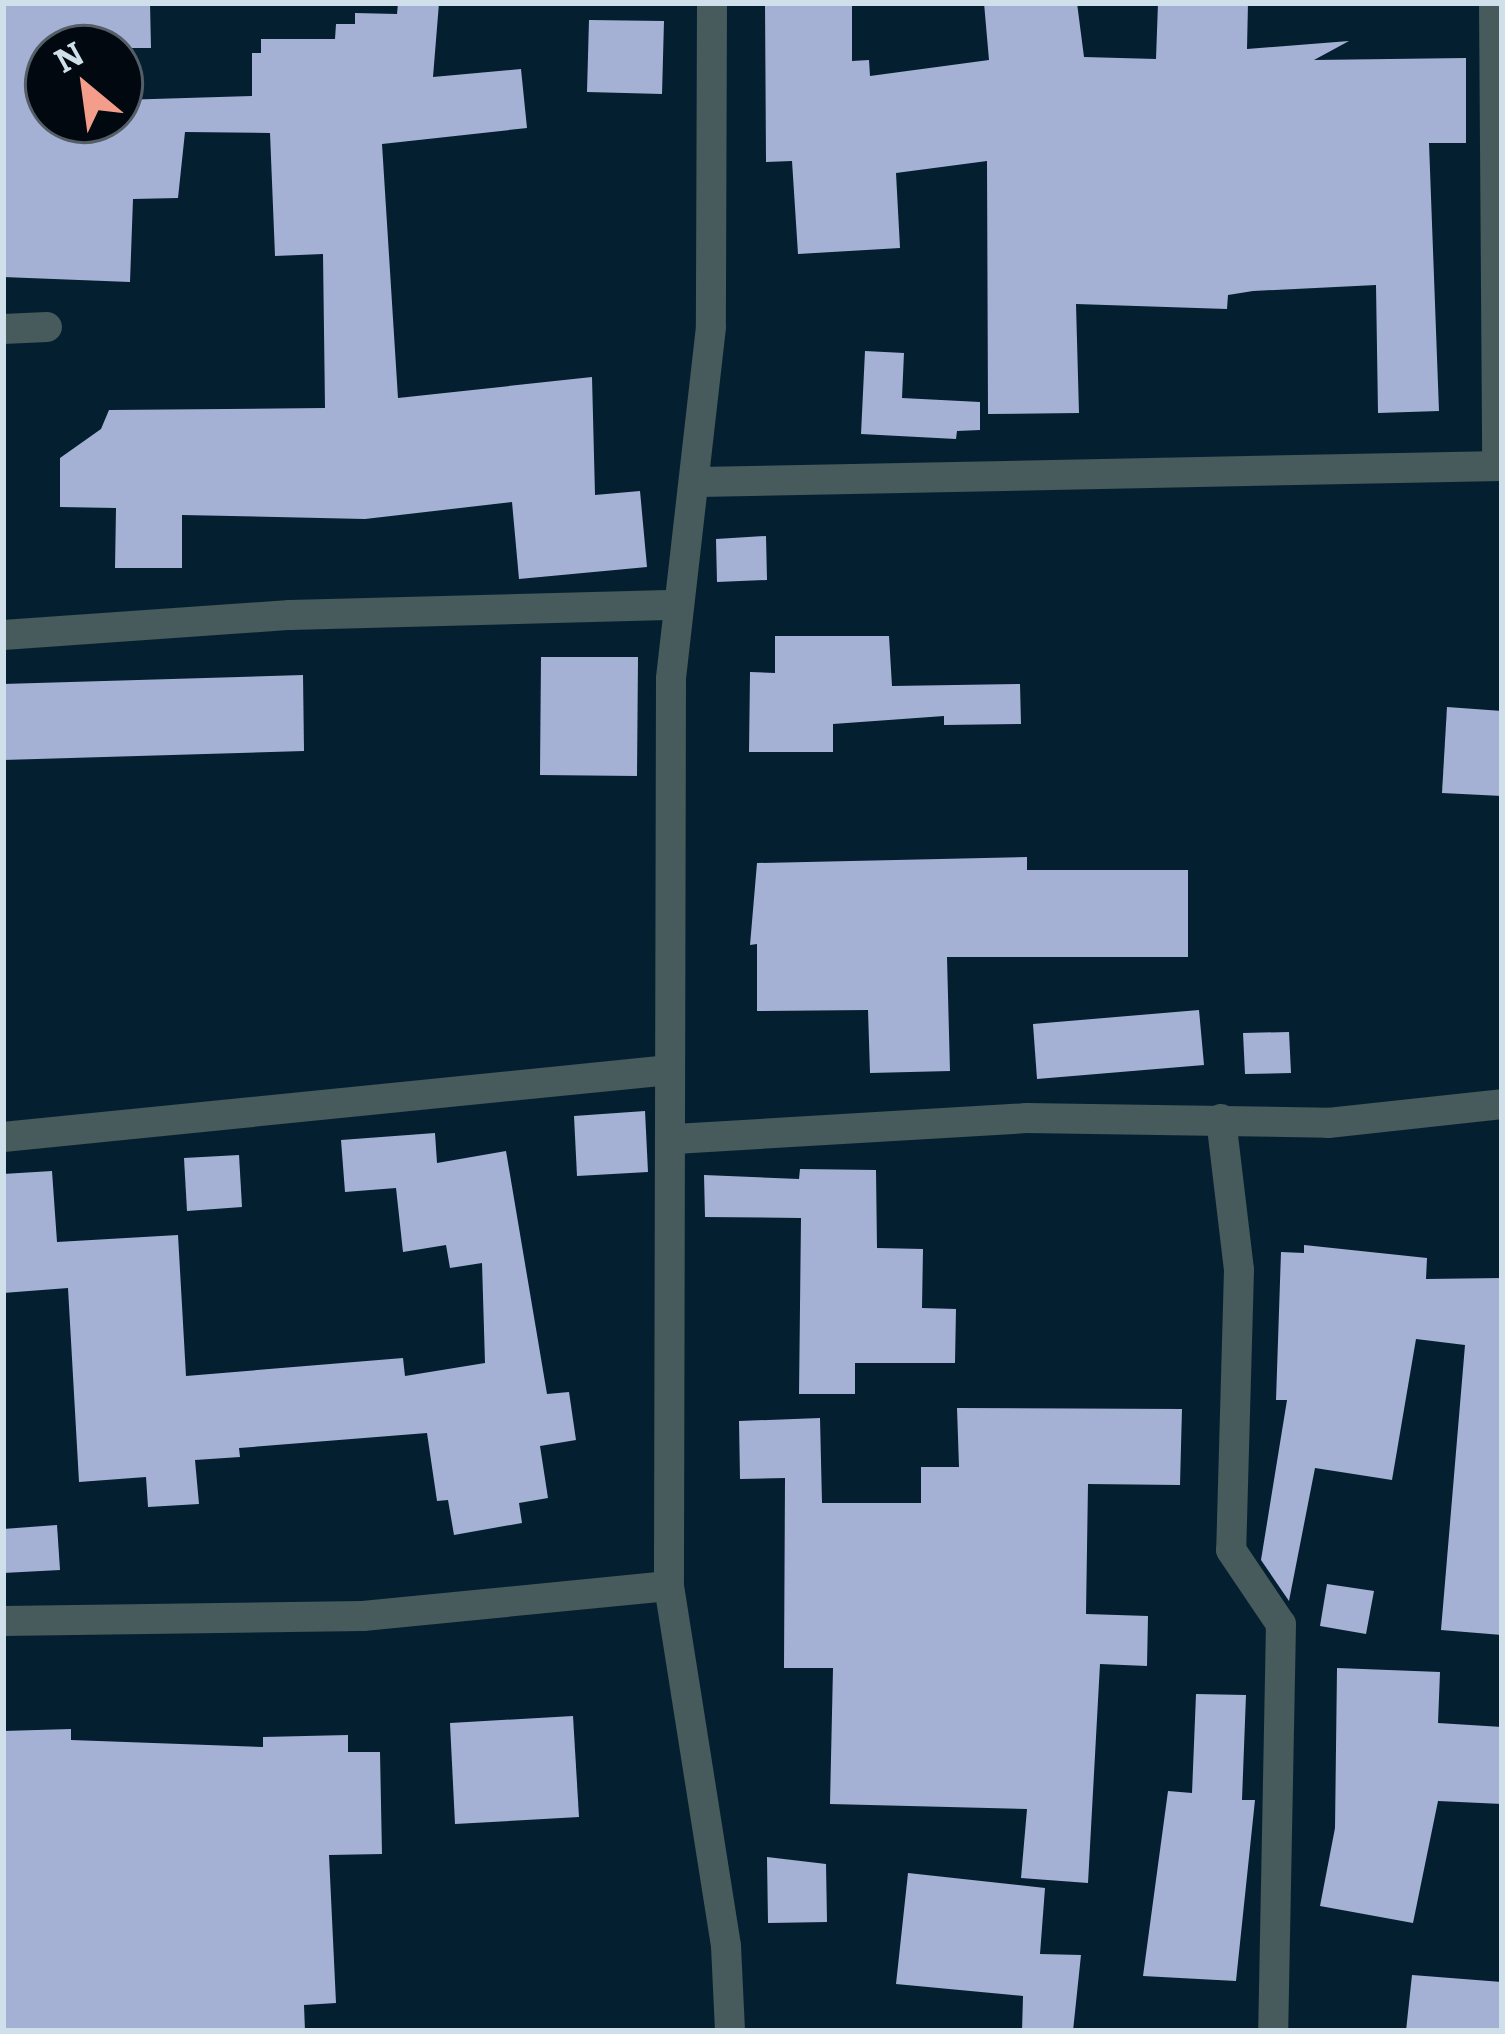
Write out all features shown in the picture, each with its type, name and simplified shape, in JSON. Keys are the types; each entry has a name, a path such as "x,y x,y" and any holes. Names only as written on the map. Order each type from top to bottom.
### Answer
{"street":[{"path":"712,3 711,327 698,482 677,605 669,1586 726,1946 730,2031"},
{"path":"698,482 1499,466 1497,22"},
{"path":"3,329 47,327"},
{"path":"3,635 290,615 677,605"},
{"path":"3,1137 670,1070"},
{"path":"675,1139 1027,1118 1328,1123 1502,1104"},
{"path":"1222,1119 1239,1270 1231,1550 1281,1624 1273,2031"},
{"path":"3,1621 363,1616 669,1586"}],"building":[{"path":"3,3 150,3 151,48 144,48 144,24 24,24 24,144 144,144 144,99 252,96 252,53 261,53 261,39 335,39 336,24 355,24 355,13 397,14 398,3 439,3 433,77 521,69 527,128 382,144 398,398 592,377 595,495 640,491 647,567 519,579 512,502 365,519 182,515 182,568 115,568 116,508 60,507 60,458 101,429 109,410 325,408 323,254 275,256 270,133 185,132 178,198 133,199 130,282 3,277"},
{"path":"765,3 852,3 852,61 869,60 870,76 989,60 984,3 1077,3 1084,57 1156,59 1158,3 1248,3 1247,49 1349,41 1314,60 1466,58 1466,143 1429,143 1439,411 1378,413 1376,285 1228,295 1227,309 1076,304 1079,413 988,414 987,161 896,173 900,248 798,254 792,161 766,162"},
{"path":"589,20 664,21 662,94 587,92"},
{"path":"865,351 904,353 902,398 980,402 980,430 957,431 956,439 861,434"},
{"path":"766,536 767,580 717,582 716,539"},
{"path":"775,636 889,636 892,686 1020,684 1021,724 944,725 944,716 833,724 833,752 749,752 750,672 775,673"},
{"path":"541,657 638,657 637,776 540,775"},
{"path":"303,675 304,751 3,760 3,684"},
{"path":"1447,707 1502,711 1502,796 1442,793"},
{"path":"1027,857 1027,870 1188,870 1188,957 947,957 950,1071 870,1073 868,1010 757,1011 757,944 750,945 757,863"},
{"path":"1199,1010 1204,1065 1037,1079 1033,1024"},
{"path":"1289,1032 1291,1073 1245,1074 1243,1033"},
{"path":"645,1111 648,1172 577,1176 574,1116"},
{"path":"435,1133 437,1163 506,1151 547,1394 569,1392 576,1440 540,1446 548,1498 519,1503 522,1523 454,1535 448,1500 437,1501 427,1433 239,1448 240,1457 195,1460 199,1504 148,1507 146,1477 79,1482 68,1288 3,1293 3,1174 52,1171 57,1242 178,1235 186,1376 403,1358 405,1376 485,1363 482,1263 450,1268 446,1245 403,1252 396,1188 345,1192 341,1140"},
{"path":"239,1155 242,1207 187,1211 184,1158"},
{"path":"800,1169 876,1170 877,1248 923,1249 922,1308 956,1309 955,1363 855,1363 855,1394 799,1394 801,1218 705,1217 704,1175 799,1179"},
{"path":"1304,1245 1427,1258 1426,1279 1502,1278 1502,1635 1441,1630 1465,1345 1416,1339 1392,1480 1315,1468 1289,1601 1261,1560 1287,1400 1276,1400 1281,1252 1304,1253"},
{"path":"957,1408 1182,1409 1180,1485 1088,1484 1086,1614 1148,1616 1147,1666 1100,1664 1088,1883 1021,1878 1027,1809 830,1804 833,1668 784,1668 785,1478 740,1479 739,1421 820,1418 822,1503 921,1503 921,1467 959,1467"},
{"path":"57,1525 60,1570 3,1573 3,1529"},
{"path":"1327,1584 1374,1591 1366,1634 1320,1626"},
{"path":"1337,1668 1440,1672 1438,1723 1502,1727 1502,1804 1438,1801 1413,1923 1320,1906 1335,1828"},
{"path":"1196,1694 1246,1695 1242,1800 1255,1800 1236,1981 1143,1976 1168,1791 1192,1793"},
{"path":"573,1716 579,1817 455,1824 450,1723"},
{"path":"71,1729 71,1740 263,1747 263,1737 348,1735 348,1752 380,1752 382,1854 329,1855 336,2003 304,2005 305,2031 3,2031 3,1731"},
{"path":"767,1857 826,1864 827,1922 768,1923"},
{"path":"908,1873 1045,1888 1040,1954 1081,1955 1073,2031 1022,2031 1023,1996 896,1984"},
{"path":"1412,1975 1502,1982 1502,2031 1406,2031"}]}
